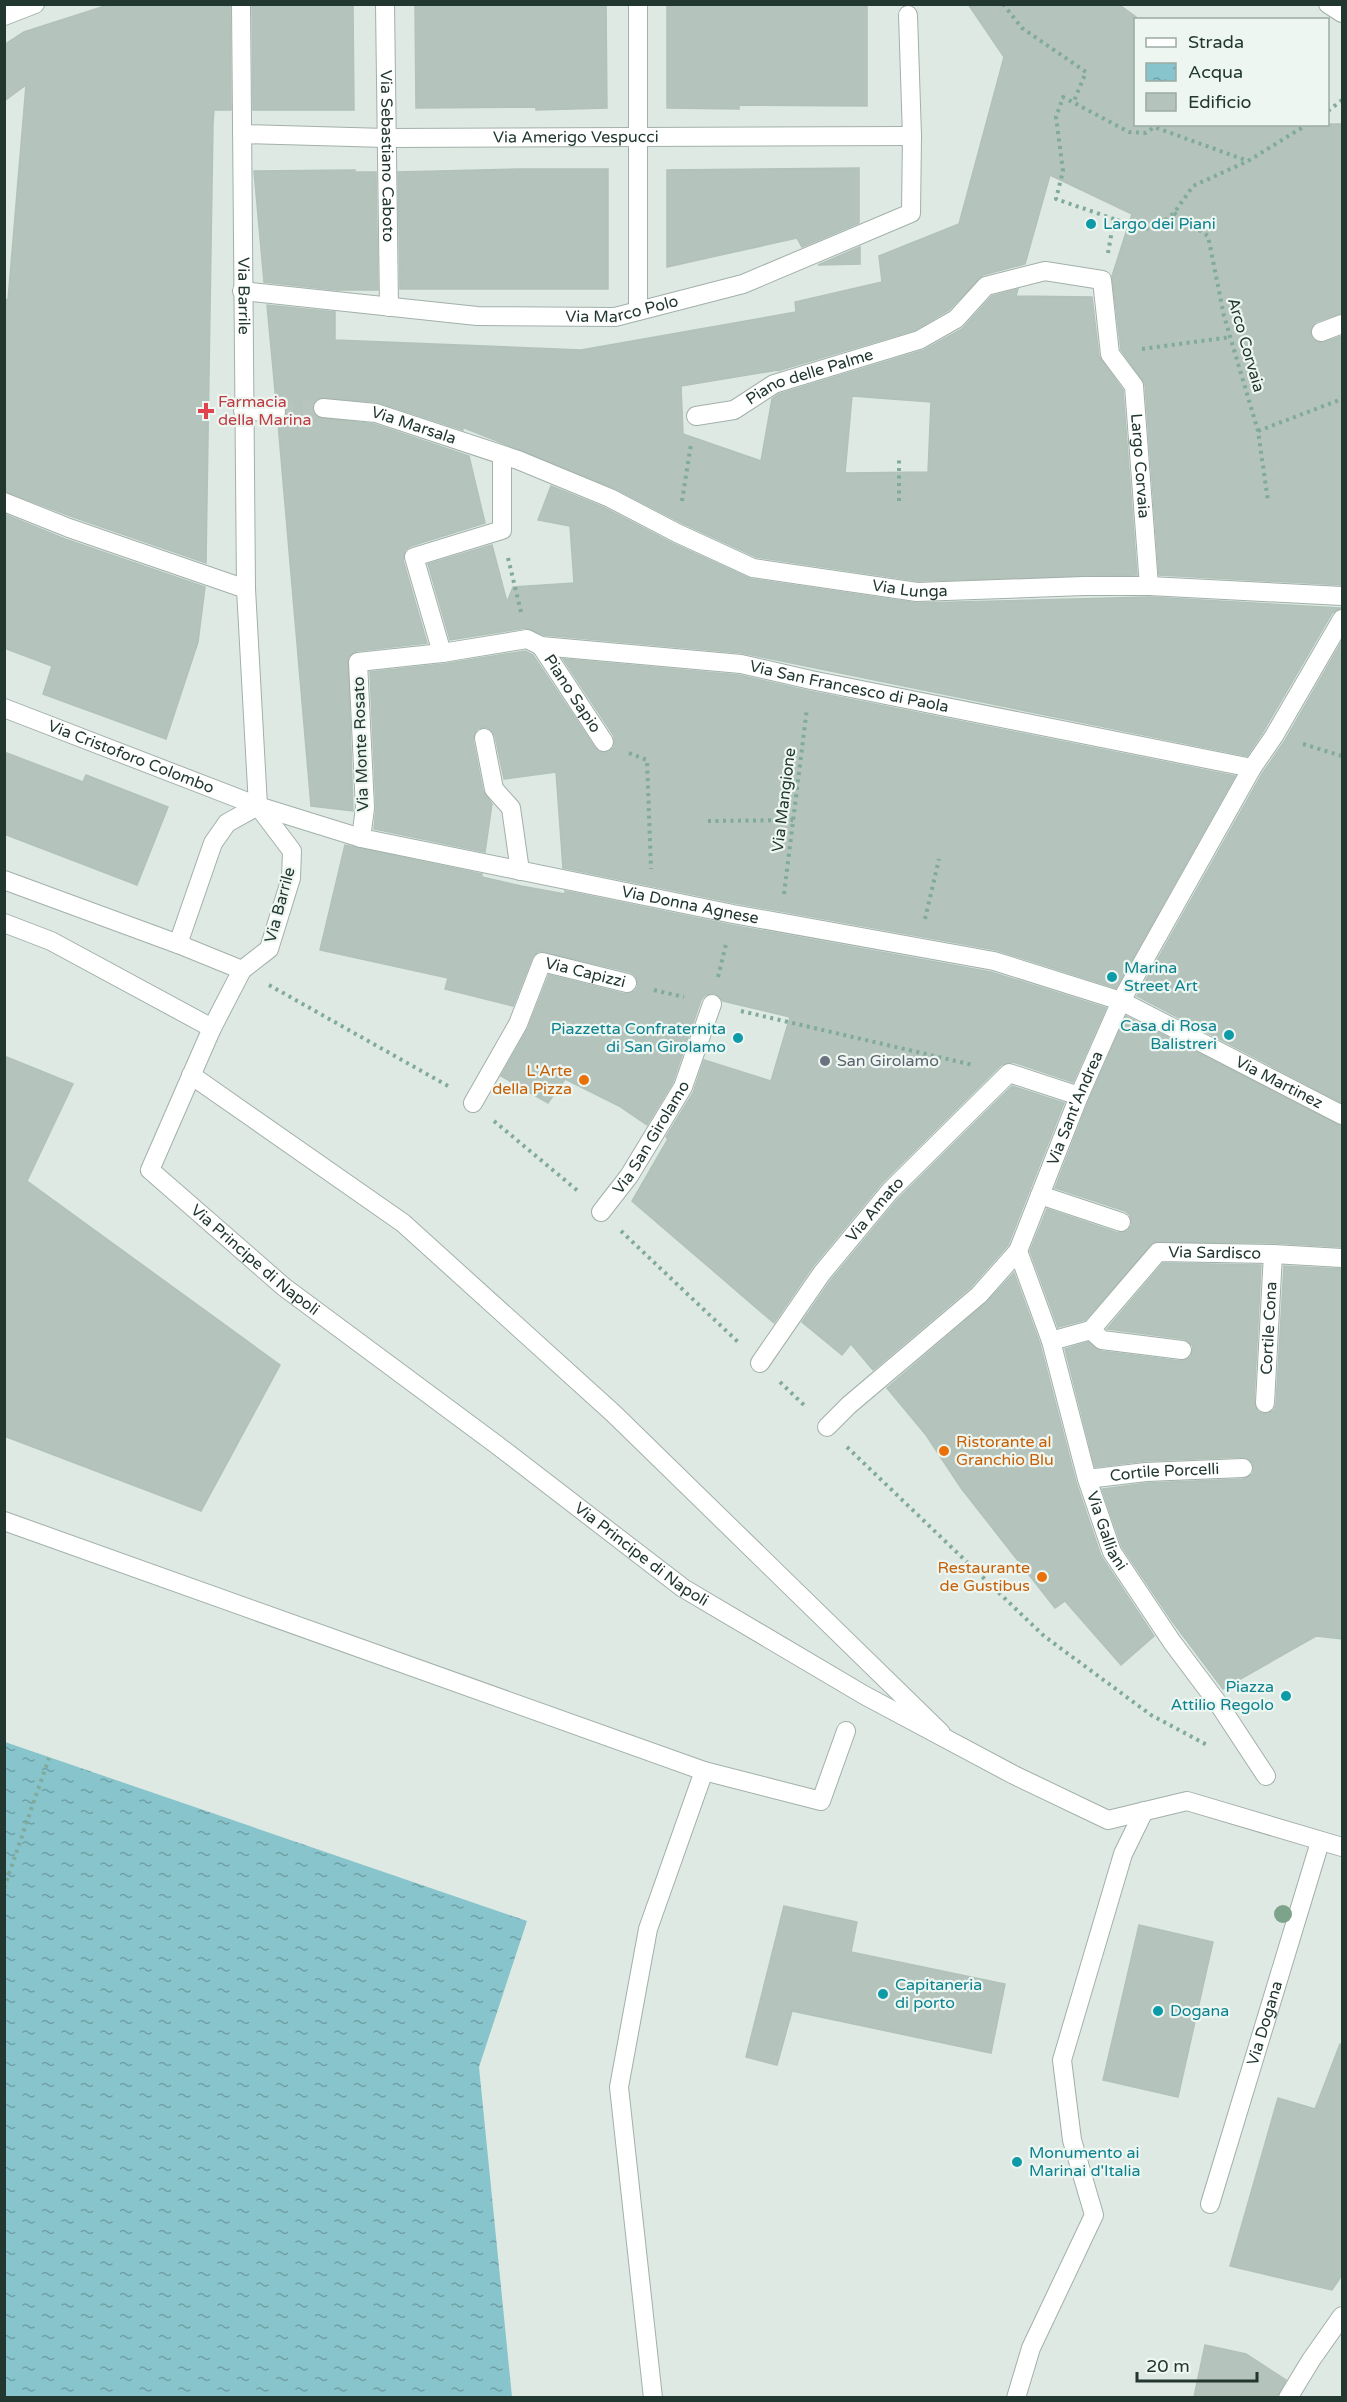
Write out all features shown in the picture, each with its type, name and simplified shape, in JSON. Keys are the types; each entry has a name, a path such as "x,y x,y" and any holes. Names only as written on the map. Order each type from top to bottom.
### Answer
{"street":[{"path":"4,16 35,4"},
{"name":"Via Barrile","path":"241,4 246,588 258,806 292,851 291,878 269,949 242,970"},
{"name":"Via Sebastiano Caboto","path":"385,4 389,307"},
{"path":"638,4 638,311"},
{"path":"1328,4 1342,13"},
{"path":"908,15 912,136"},
{"name":"Via Amerigo Vespucci","path":"242,134 386,138 912,136"},
{"name":"Via Marco Polo","path":"242,291 477,316 615,317 743,284 911,213 912,136"},
{"name":"Piano delle Palme","path":"696,416 734,410 774,384 919,340 956,319 986,286 1045,271 1102,280"},
{"path":"1102,280 1110,354"},
{"path":"1322,332 1342,324"},
{"name":"Largo Corvaia","path":"1110,354 1134,386 1149,586"},
{"name":"Via Marsala","path":"323,408 376,413 502,456"},
{"path":"243,411 276,412"},
{"path":"441,653 414,557 502,530 502,456"},
{"name":"Via Lunga","path":"502,456 610,498 677,533 753,568 917,592 1149,586 1342,596"},
{"path":"4,502 69,528 246,588"},
{"name":"Via Sant'Andrea","path":"827,1427 849,1405 979,1295 1018,1251 1079,1096 1121,1001 1252,768 1274,736 1342,619"},
{"name":"Via San Francesco di Paola","path":"441,653 534,643 741,664 1252,768"},
{"name":"Piano Sapio","path":"534,643 604,742"},
{"name":"Via Monte Rosato","path":"361,838 365,808 358,662 441,653"},
{"name":"Via Cristoforo Colombo","path":"4,708 258,806"},
{"path":"484,738 494,789 511,808 520,871"},
{"path":"178,944 213,843 227,823 258,806"},
{"name":"Via Donna Agnese","path":"258,806 361,838 734,914 994,961 1121,1001"},
{"path":"4,880 242,970"},
{"path":"4,923 51,941 212,1028"},
{"name":"Via Capizzi","path":"472,1103 518,1024 542,962 627,983"},
{"name":"Via Principe di Napoli","path":"242,970 212,1028 150,1170 284,1287 497,1445 683,1588 864,1695 951,1743 1108,1820 1187,1801 1342,1847"},
{"name":"Via Martinez","path":"1121,1001 1342,1115"},
{"name":"Via San Girolamo","path":"601,1212 629,1176 683,1087 712,1004"},
{"path":"1009,1073 1079,1096"},
{"name":"Via Amato","path":"760,1363 822,1273 890,1191 1009,1073"},
{"path":"191,1075 403,1224 613,1413 951,1743"},
{"path":"1040,1196 1121,1222"},
{"name":"Via Galliani","path":"1018,1251 1051,1341 1087,1479 1112,1552 1172,1642 1221,1706 1266,1776"},
{"name":"Via Sardisco","path":"1090,1330 1158,1252 1342,1258"},
{"name":"Cortile Cona","path":"1265,1403 1273,1254"},
{"path":"1051,1341 1090,1330 1102,1340 1182,1350"},
{"name":"Cortile Porcelli","path":"1087,1479 1146,1472 1243,1468"},
{"path":"4,1521 704,1772 821,1802 846,1731"},
{"path":"653,2397 619,2087 648,1929 704,1772"},
{"path":"1016,2397 1031,2348 1095,2215 1072,2140 1062,2060 1123,1854 1144,1811"},
{"name":"Via Dogana","path":"1210,2204 1320,1842"},
{"path":"1288,2397 1342,2316"}],"path":[{"path":"1003,4 1022,28 1086,72 1074,101"},
{"path":"1248,161 1154,127 1146,133 1129,132 1064,97 1056,117 1062,171 1056,200 1143,229 1155,228 1174,213 1193,186 1248,161 1305,126"},
{"path":"1329,110 1342,100"},
{"name":"Arco Corvaia","path":"1174,213 1208,236 1224,316 1258,431 1268,501"},
{"path":"1102,280 1114,219"},
{"path":"1110,354 1231,337"},
{"path":"1258,431 1342,399"},
{"path":"677,533 696,416"},
{"path":"898,457 898,501"},
{"path":"502,530 534,643"},
{"name":"Via Mangione","path":"781,923 811,680"},
{"path":"1274,736 1342,756"},
{"path":"604,742 646,760 652,898"},
{"path":"708,821 793,820"},
{"path":"918,947 939,859"},
{"path":"734,914 712,1004 1009,1073"},
{"name":"Via Capizzi","path":"627,983 712,1004"},
{"path":"4,1888 50,1758"}],"water":[{"path":"5,1742 527,1921 479,2067 512,2397 5,2397"}],"building":[{"path":"111,4 230,4 231,110 214,110 213,123 206,563 4,491 4,299 8,300 26,85 4,101 4,45 24,32"},
{"path":"252,4 353,4 354,110 253,110"},
{"path":"415,4 606,4 607,108 536,110 536,107 416,108"},
{"path":"667,4 867,4 867,106 739,105 739,109 667,108"},
{"path":"968,4 1118,4 1136,17 1134,18 1134,126 1329,126 1329,124 1342,124 1342,313 1316,322 1310,331 1313,340 1320,343 1342,336 1342,585 1159,575 1145,385 1121,350 1112,276 1132,214 1050,175 1025,264 983,275 949,310 915,330 777,371 681,386 683,434 761,461 772,399 779,394 924,350 962,329 992,296 1018,289 1016,296 1092,297 1099,356 1123,390 1137,575 918,581 756,557 614,488 462,427 463,430 377,402 319,398 312,406 313,413 317,417 374,424 469,456 485,523 411,546 405,550 403,560 427,643 357,651 348,657 353,811 311,806 278,423 285,418 287,412 282,403 276,401 267,305 335,312 335,340 581,350 796,312 795,302 882,282 879,256 959,224 1004,57","holes":["852,396 931,402 928,472 845,473"]},
{"path":"859,168 859,223 802,247 797,238 667,267 667,170"},
{"path":"608,169 608,289 400,289 398,172"},
{"path":"355,170 355,172 376,172 378,290 336,290 264,282 254,171"},
{"path":"860,247 860,264 818,265"},
{"path":"551,486 605,508 672,543 751,579 917,603 1149,597 1342,608 1332,613 1247,756 742,653 544,635 526,628 450,640 428,564 492,545 507,602 513,587 574,583 570,526 538,520"},
{"path":"4,514 65,539 205,587 198,642 166,739 43,694 52,666 4,648"},
{"path":"1342,641 1342,1103 1137,996 1262,774 1284,742"},
{"path":"525,651 533,655 595,748 604,753 614,748 614,736 563,659 739,675 1235,776 1116,988 996,950 735,903 563,868 556,772 504,779 495,736 487,727 477,729 473,740 483,791 492,804 485,852 374,829 376,808 370,672 443,664"},
{"path":"4,752 83,782 86,775 168,807 137,885 4,834"},
{"path":"345,845 482,874 482,877 521,886 565,894 565,891 731,925 991,972 1106,1008 1073,1082 1013,1062 1001,1065 881,1184 813,1266 774,1323 632,1201 668,1139 666,1137 693,1093 704,1060 771,1081 790,1017 723,1001 715,993 705,995 701,1000 673,1082 647,1125 619,1106 565,1079 548,1103 501,1076 528,1028 549,975 625,994 635,991 638,986 635,975 539,951 532,958 513,1006 445,989 448,978 320,950"},
{"path":"1126,1016 1342,1126 1342,1247 1273,1243 1154,1242 1085,1320 1058,1327 1030,1251 1047,1209 1118,1233 1128,1231 1132,1225 1130,1215 1125,1211 1055,1188 1089,1100"},
{"path":"4,1056 73,1084 27,1181 280,1365 201,1511 4,1436"},
{"path":"1012,1086 1064,1103 1008,1245 971,1287 873,1370 851,1344 842,1355 802,1322 831,1280 898,1199"},
{"path":"1163,1263 1261,1265 1254,1402 1258,1412 1265,1414 1274,1410 1276,1404 1284,1266 1342,1269 1342,1639 1316,1636 1223,1689 1172,1621 1122,1547 1102,1489 1147,1483 1243,1479 1253,1474 1253,1463 1243,1457 1145,1461 1095,1467 1065,1349 1088,1342 1101,1351 1181,1361 1191,1357 1193,1346 1184,1339 1107,1329"},
{"path":"1014,1273 1040,1344 1076,1482 1101,1556 1154,1636 1121,1665 1065,1601 1055,1608 961,1488 926,1435 887,1388 986,1303"},
{"name":"Capitaneria di porto","path":"784,1906 857,1922 851,1952 1005,1984 991,2053 792,2011 777,2065 746,2057"},
{"name":"Dogana","path":"1139,1925 1213,1942 1178,2097 1103,2080"},
{"path":"1340,2044 1342,2045 1342,2275 1332,2290 1230,2266 1278,2098 1315,2109"},
{"path":"1205,2345 1246,2354 1286,2380 1277,2397 1194,2397"}],"tunnel":[{"path":"276,412 323,408"}],"place":[{"name":"Largo dei Piani","path":"1091,224"},
{"name":"Farmacia della Marina","path":"206,411"},
{"name":"Marina Street Art","path":"1112,977"},
{"name":"Casa di Rosa Balistreri","path":"1229,1035"},
{"name":"Piazzetta Confraternita di San Girolamo","path":"738,1038"},
{"name":"San Girolamo","path":"825,1061"},
{"name":"L'Arte della Pizza","path":"584,1080"},
{"name":"Ristorante al Granchio Blu","path":"944,1451"},
{"name":"Restaurante de Gustibus","path":"1042,1577"},
{"name":"Piazza Attilio Regolo","path":"1286,1696"},
{"name":"Capitaneria di porto","path":"883,1994"},
{"name":"Dogana","path":"1158,2011"},
{"name":"Monumento ai Marinai d'Italia","path":"1017,2162"}]}
